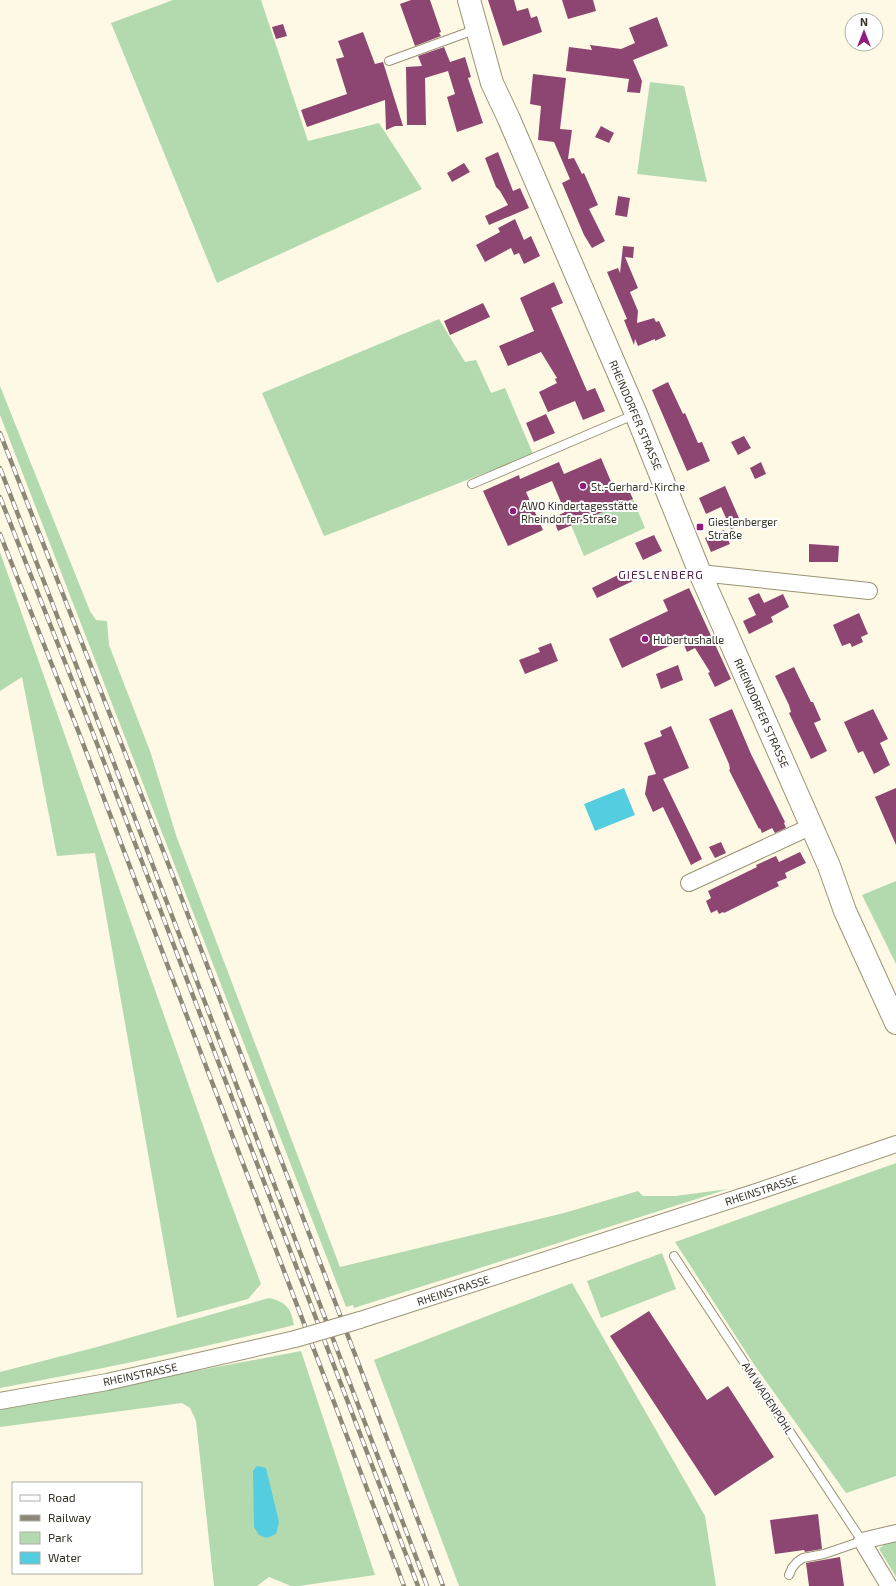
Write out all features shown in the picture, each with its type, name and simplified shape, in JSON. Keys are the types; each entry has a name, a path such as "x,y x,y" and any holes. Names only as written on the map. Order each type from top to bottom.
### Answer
{"main road":[{"name":"RHEINDORFER STRASSE","path":"469,0 492,83 509,119 636,414 700,573 812,826 845,910 896,1023"},
{"name":"RHEINDORFER STRASSE","path":"829,866 856,905 896,992"}],"street":[{"path":"700,573 869,591"},
{"path":"689,883 812,826"},
{"name":"RHEINSTRASSE","path":"0,1401 107,1382 295,1339 360,1320 762,1190 896,1144"},
{"path":"862,1541 896,1533"},
{"name":"AM WADENPOHL","path":"862,1541 889,1586"}],"lane":[{"path":"390,61 477,29"},
{"path":"472,484 636,414"},
{"name":"AM WADENPOHL","path":"674,1256 862,1541"},
{"path":"790,1574 792,1568 803,1558 824,1554 862,1541"}],"green space":[{"path":"173,0 261,0 308,141 379,123 422,189 217,283 111,23"},
{"path":"650,82 684,86 707,182 637,174"},
{"path":"439,319 465,362 476,360 491,393 505,388 533,454 324,536 262,393"},
{"path":"0,386 90,611 96,620 107,621 109,645 150,751 177,838 340,1267 564,1213 638,1191 643,1196 675,1196 728,1189 354,1308 353,1305 346,1307 0,415"},
{"path":"633,499 645,528 584,556 571,525"},
{"path":"0,552 223,1182 261,1284 248,1299 177,1318 95,853 57,856 22,677 0,691"},
{"path":"896,881 896,964 862,895"},
{"path":"896,1163 896,1476 846,1493 755,1366 675,1242"},
{"path":"662,1253 676,1289 601,1318 587,1281"},
{"path":"572,1283 705,1516 716,1586 459,1586 374,1360"},
{"path":"269,1298 284,1304 287,1307 294,1325 148,1359 0,1388 0,1372 97,1347"},
{"path":"301,1351 375,1575 299,1586 291,1586 269,1577 257,1586 214,1586 196,1421 190,1408 182,1403 0,1427 0,1408"},
{"path":"896,1541 896,1577 879,1549 885,1544"}],"water":[{"path":"624,788 635,815 595,831 584,804"},
{"path":"257,1466 266,1468 279,1522 276,1534 267,1538 259,1535 254,1527 253,1471"}],"building":[{"path":"411,0 430,0 441,36 415,46 400,4"},
{"path":"488,0 514,0 517,11 528,8 531,18 537,16 542,32 503,46"},
{"path":"562,0 593,0 596,11 568,19"},
{"path":"657,17 668,46 633,60 642,81 640,93 627,92 629,79 566,71 569,47 592,50 590,45 621,49 635,43 629,28"},
{"path":"283,24 287,36 276,39 272,27"},
{"path":"363,32 375,64 383,62 403,126 395,126 386,130 385,100 307,127 301,110 347,94 336,59 344,57 338,41"},
{"path":"444,47 450,62 465,57 471,77 468,78 483,123 457,132 447,97 455,94 448,71 425,78 426,125 407,125 406,67 422,66 418,56"},
{"path":"533,74 566,78 560,129 572,130 568,159 574,158 582,174 584,173 598,205 589,209 605,241 592,248 584,235 562,183 570,179 554,142 538,140 541,106 530,104"},
{"path":"601,126 614,133 609,143 595,137"},
{"path":"498,152 513,191 520,188 529,208 489,225 485,216 508,205 496,187 485,158"},
{"path":"464,163 470,172 452,182 447,173"},
{"path":"618,196 630,198 627,217 615,215"},
{"path":"515,219 524,240 531,236 540,256 524,264 519,253 514,255 511,248 485,262 476,245 500,232 498,228"},
{"path":"623,246 634,247 633,258 625,257 638,288 630,292 638,311 637,323 654,318 656,322 659,321 666,336 638,346 635,339 634,345 624,320 627,319 607,272 618,268 620,273"},
{"path":"554,282 563,303 551,308 587,391 595,388 605,411 583,420 575,401 548,412 539,392 557,383 555,379 557,378 541,352 508,366 499,346 534,331 520,298"},
{"path":"483,303 490,317 450,335 444,321"},
{"path":"668,382 683,414 685,413 698,443 702,442 710,461 687,471 652,390"},
{"path":"546,414 555,433 534,442 526,423"},
{"path":"744,436 751,448 738,455 731,442"},
{"path":"601,458 615,491 627,486 633,499 558,531 553,518 565,512 552,481 526,492 543,530 508,546 483,491 519,475 520,479 559,462 564,474"},
{"path":"761,462 766,474 755,479 750,468"},
{"path":"725,486 742,525 731,529 721,507 706,514 699,498"},
{"path":"724,530 730,544 711,552 705,538"},
{"path":"654,535 662,551 643,560 635,543"},
{"path":"809,544 839,546 838,562 809,562"},
{"path":"628,570 633,581 597,598 592,588"},
{"path":"689,588 731,679 715,687 708,673 710,672 695,648 687,652 682,640 622,668 609,639 668,611 663,600"},
{"path":"759,593 764,603 783,594 789,607 771,617 773,622 749,634 743,621 756,615 748,598"},
{"path":"859,613 868,634 861,637 863,642 852,647 850,643 842,646 833,625"},
{"path":"551,643 558,661 525,674 519,660 540,652 538,648"},
{"path":"678,665 683,680 661,689 656,674"},
{"path":"794,667 821,720 814,723 827,751 811,759 789,713 791,712 789,705 775,676"},
{"path":"732,709 751,754 785,822 786,828 775,833 772,828 762,833 760,828 759,829 729,770 729,764 709,719"},
{"path":"873,709 888,739 880,743 890,765 874,774 863,751 858,753 844,722"},
{"path":"671,726 689,768 663,779 702,859 691,865 663,807 653,812 645,794 648,776 656,774 644,743 662,736 660,731"},
{"path":"896,788 896,845 875,797"},
{"path":"721,842 726,853 715,858 709,847"},
{"path":"800,852 806,863 785,873 787,878 777,882 779,886 724,913 719,914 717,910 711,913 706,901 711,898 708,891 776,856 779,862"},
{"path":"649,1311 707,1400 728,1386 774,1457 715,1496 610,1336"},
{"path":"818,1514 822,1549 775,1554 770,1520"},
{"path":"840,1557 844,1586 809,1586 806,1563"}],"railway":[{"path":"0,433 180,894 443,1586"},
{"path":"0,468 427,1586"},
{"path":"0,497 91,728 418,1586"},
{"path":"0,534 79,733 404,1586"}],"place":[{"name":"St.-Gerhard-Kirche","path":"583,486"},
{"name":"AWO Kindertagesstätte Rheindorfer Straße","path":"513,511"},
{"name":"Gieslenberger Straße","path":"700,527"},
{"name":"Hubertushalle","path":"645,639"}],"district":[{"name":"GIESLENBERG","path":"661,574"}]}
